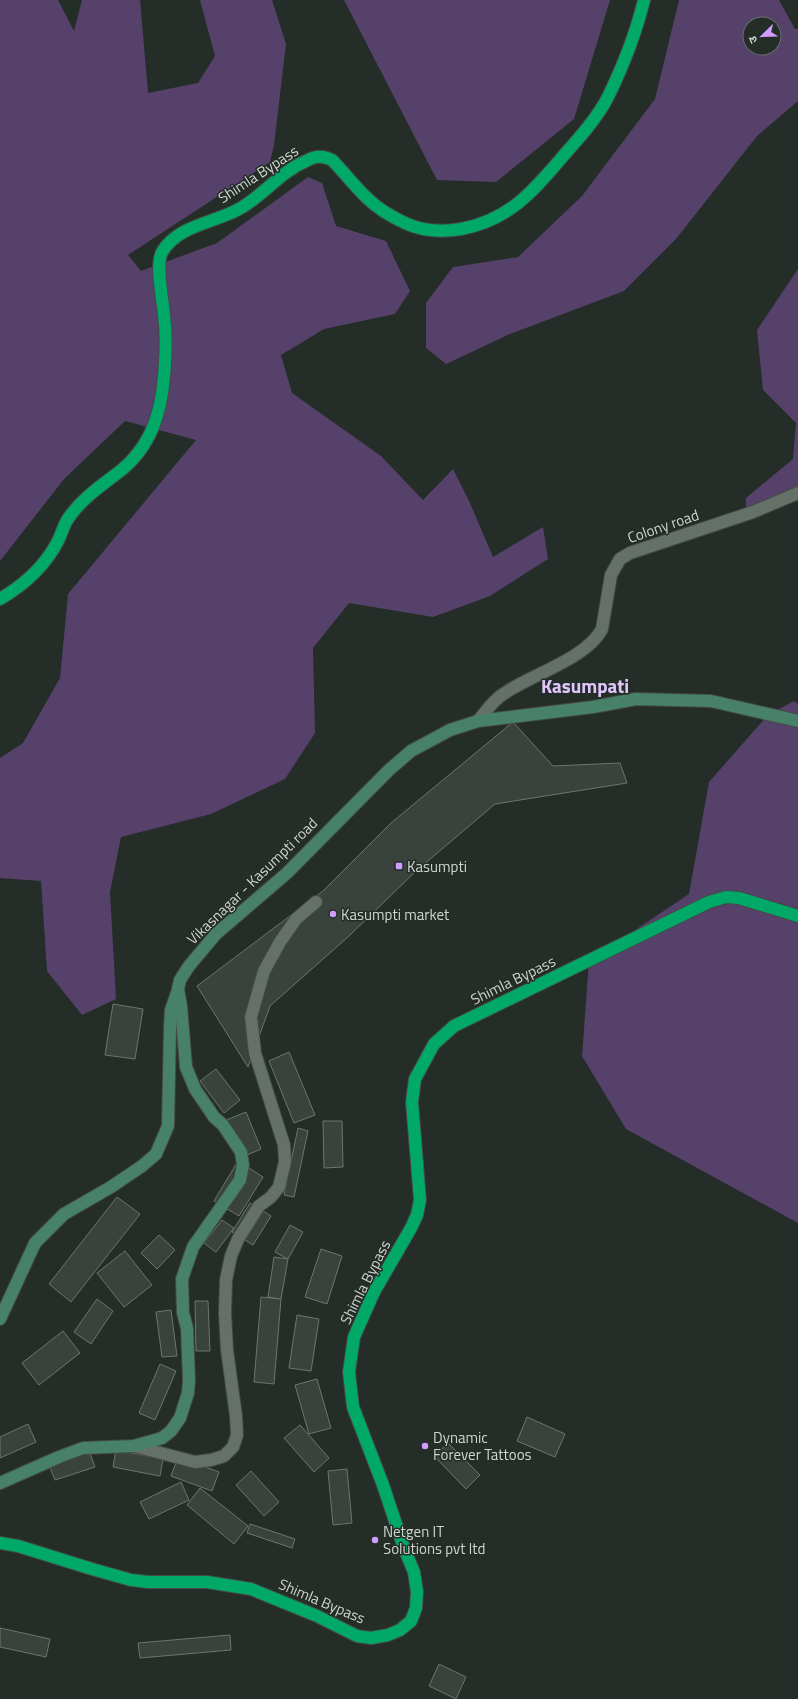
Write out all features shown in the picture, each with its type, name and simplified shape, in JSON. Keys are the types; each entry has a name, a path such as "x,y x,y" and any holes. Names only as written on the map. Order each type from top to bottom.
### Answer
{"highway":[{"name":"Shimla Bypass","path":"0,599 18,589 36,572 57,542 69,516 86,498 116,475 130,461 144,445 155,426 161,406 165,361 164,318 159,264 161,253 169,242 198,225 239,209 295,166 318,156 324,156 332,160 367,198 381,209 405,223 420,228 446,231 477,226 499,217 517,205 536,188 585,131 604,104 624,62 644,0"},
{"name":"Shimla Bypass","path":"0,1543 18,1546 131,1580 148,1582 207,1582 252,1589 317,1616 357,1636 371,1638 388,1635 400,1630 411,1621 416,1608 417,1592 414,1572 353,1407 349,1372 350,1356 354,1337 374,1292 417,1215 420,1200 412,1102 415,1079 434,1044 454,1026 709,902 726,898 739,898 798,916"}],"street":[{"name":"Colony road","path":"478,721 491,704 507,691 579,652 598,637 602,629 611,575 620,560 630,553 753,512 798,493"},
{"name":"Vikasnagar - Kasumpti road","path":"0,1319 35,1242 64,1214 111,1187 142,1166 156,1154 168,1126 171,1010 180,980 189,966 216,934 286,873 350,807 411,751 450,730 478,721 593,707 636,699 711,701 798,721"},
{"path":"134,1446 195,1462 211,1460 224,1456 233,1446 235,1441 237,1435 236,1416 227,1350 225,1314 226,1280 231,1256 238,1239 259,1206 271,1197 279,1187 285,1162 281,1132 271,1108 254,1053 251,1017 264,971 280,942 296,919 316,902"},
{"path":"0,1483 59,1456 83,1448 134,1446 162,1438 171,1431 180,1418 188,1393 189,1380 187,1328 183,1312 182,1279 193,1247 240,1180 243,1165 241,1152 234,1140 223,1125 214,1117 190,1079 186,1067 181,1006 178,989"}],"shaded area":[{"path":"0,0 58,0 74,31 82,0 140,0 148,93 198,83 215,56 200,0 272,0 286,44 274,145 270,162 128,255 141,271 217,243 308,177 322,183 336,226 386,241 410,291 395,314 324,329 281,355 292,393 381,456 423,500 453,469 470,503 493,557 543,527 548,559 490,596 433,617 349,603 313,648 315,733 285,779 211,814 121,837 110,892 116,999 82,1015 47,971 41,881 0,878 0,758 23,743 60,678 68,594 196,440 125,421 64,479 0,561"},
{"path":"344,0 610,0 574,119 496,182 437,180"},
{"path":"679,0 779,0 795,29 798,29 798,101 757,136 676,239 624,291 510,334 446,364 426,348 426,303 453,267 518,257 582,196 655,99"},
{"path":"798,269 798,486 765,506 746,513 746,498 793,459 796,423 763,390 757,330"},
{"path":"794,701 798,704 798,1223 626,1129 582,1056 589,961 689,894 709,782 768,715"}],"building":[{"name":"Kasumpti market","path":"513,722 553,766 620,763 627,783 495,804 416,871 349,936 270,1006 248,1067 197,986 323,891 391,823"},
{"path":"113,1004 143,1009 135,1059 105,1055"},
{"path":"289,1052 315,1115 294,1123 269,1061"},
{"path":"216,1069 240,1100 224,1113 200,1081"},
{"path":"246,1112 261,1149 240,1158 224,1121"},
{"path":"323,1121 342,1121 343,1167 324,1168"},
{"path":"298,1128 308,1131 294,1197 284,1195"},
{"path":"238,1161 263,1177 239,1216 214,1201"},
{"path":"117,1197 140,1214 71,1302 49,1284"},
{"path":"250,1203 271,1216 253,1245 232,1232"},
{"path":"222,1220 234,1228 216,1252 204,1243"},
{"path":"290,1225 303,1232 288,1259 275,1252"},
{"path":"159,1235 175,1250 157,1269 141,1253"},
{"path":"321,1249 342,1256 327,1304 305,1297"},
{"path":"125,1251 152,1285 124,1307 97,1273"},
{"path":"274,1257 288,1259 281,1299 268,1297"},
{"path":"261,1297 281,1299 274,1384 254,1382"},
{"path":"97,1299 113,1311 91,1344 74,1332"},
{"path":"195,1301 208,1301 210,1351 196,1351"},
{"path":"171,1310 177,1356 162,1357 156,1312"},
{"path":"297,1315 319,1319 311,1371 289,1368"},
{"path":"63,1331 80,1353 39,1385 22,1363"},
{"path":"160,1364 176,1371 155,1420 139,1413"},
{"path":"317,1379 331,1428 309,1434 295,1385"},
{"path":"527,1417 565,1434 555,1457 517,1441"},
{"path":"28,1424 36,1442 0,1458 0,1437"},
{"path":"300,1425 329,1458 314,1472 284,1438"},
{"path":"448,1443 480,1475 466,1489 434,1456"},
{"path":"116,1450 163,1459 160,1476 113,1467"},
{"path":"89,1451 95,1467 55,1480 49,1465"},
{"path":"178,1457 219,1472 212,1491 171,1476"},
{"path":"347,1469 352,1523 333,1525 328,1471"},
{"path":"251,1471 279,1502 264,1516 236,1485"},
{"path":"181,1482 189,1500 149,1519 140,1502"},
{"path":"200,1488 248,1526 234,1544 187,1505"},
{"path":"250,1524 295,1539 292,1548 247,1533"},
{"path":"0,1628 50,1639 46,1657 0,1647"},
{"path":"230,1635 231,1650 140,1658 138,1643"},
{"path":"439,1664 466,1677 456,1699 429,1686"}],"place":[{"name":"Kasumpti","path":"399,866"},
{"name":"Kasumpti market","path":"333,914"},
{"name":"Dynamic Forever Tattoos","path":"425,1446"},
{"name":"Netgen IT Solutions pvt ltd","path":"375,1540"}],"district":[{"name":"Kasumpati","path":"585,685"}]}
